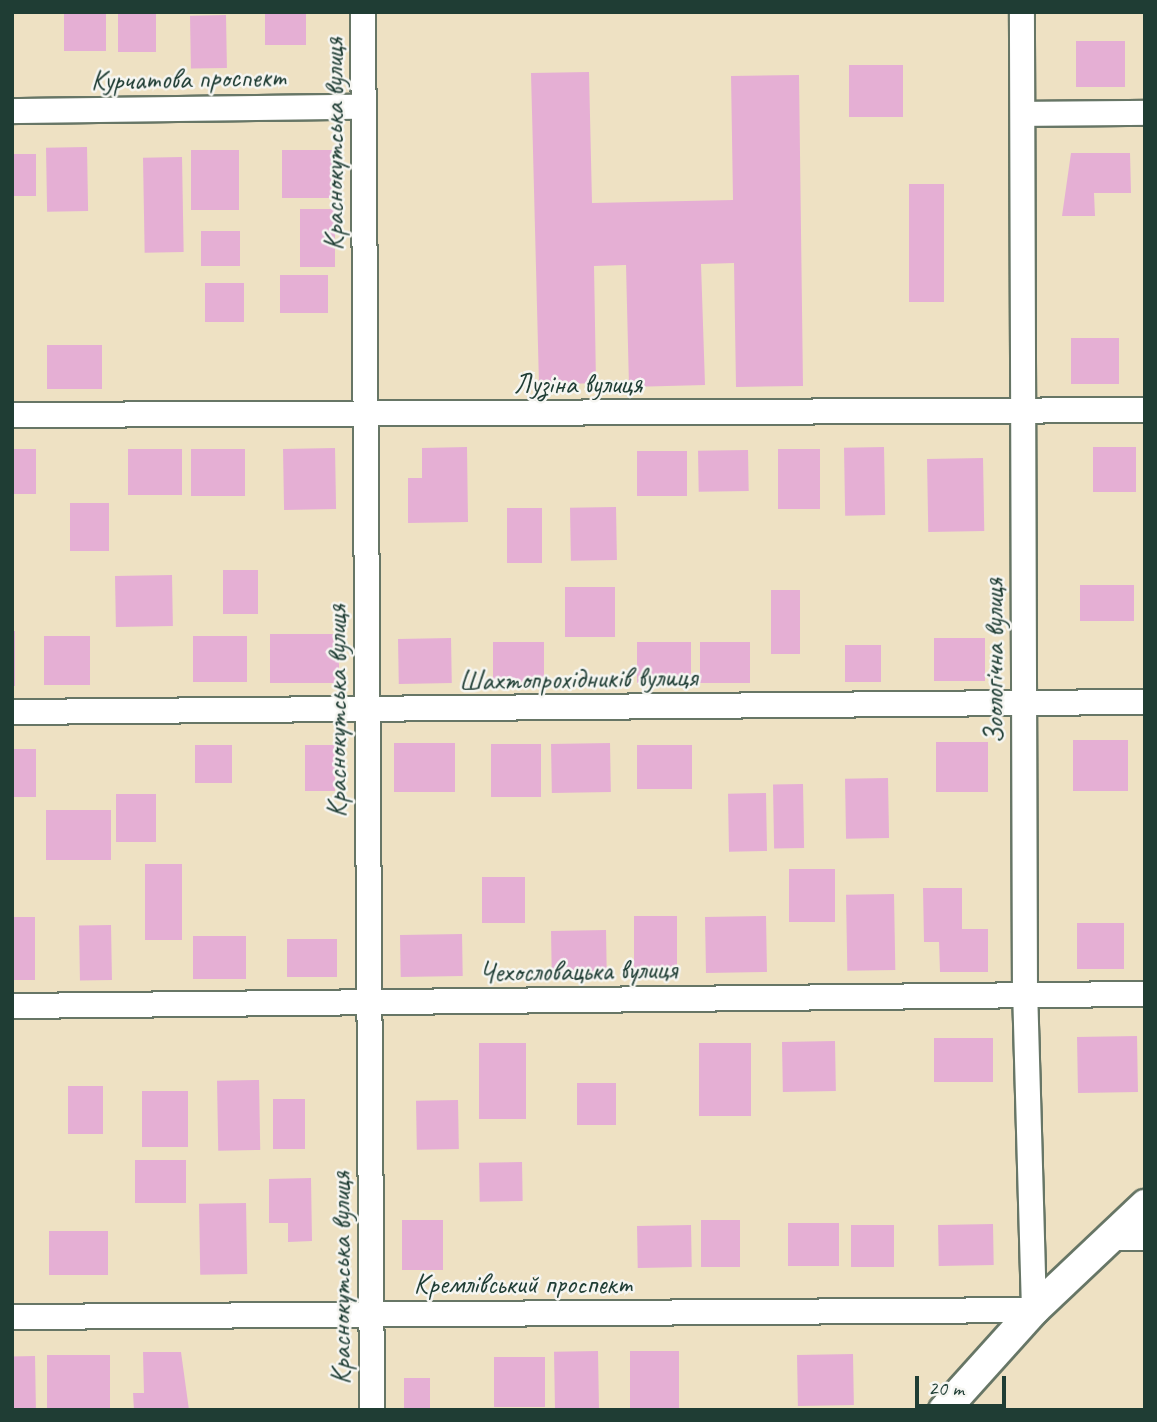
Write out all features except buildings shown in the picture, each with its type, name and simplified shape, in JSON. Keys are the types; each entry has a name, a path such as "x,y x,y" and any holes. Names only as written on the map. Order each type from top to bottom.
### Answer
{"street":[{"name":"Краснокутська вулиця","path":"363,12 372,1410"},
{"name":"Зоологічна вулиця","path":"1022,12 1025,994 1034,1310"},
{"name":"Курчатова проспект","path":"12,111 363,107"},
{"path":"1023,114 1145,113"},
{"name":"Лузіна вулиця","path":"12,415 1145,410"},
{"name":"Шахтопрохідників вулиця","path":"12,712 367,712 1145,702"},
{"name":"Чехословацька вулиця","path":"12,1006 1145,994"},
{"path":"944,1410 1034,1310 1114,1238 1145,1205"},
{"path":"1114,1238 1145,1238"},
{"name":"Кремлівський проспект","path":"12,1317 1034,1310"}]}
